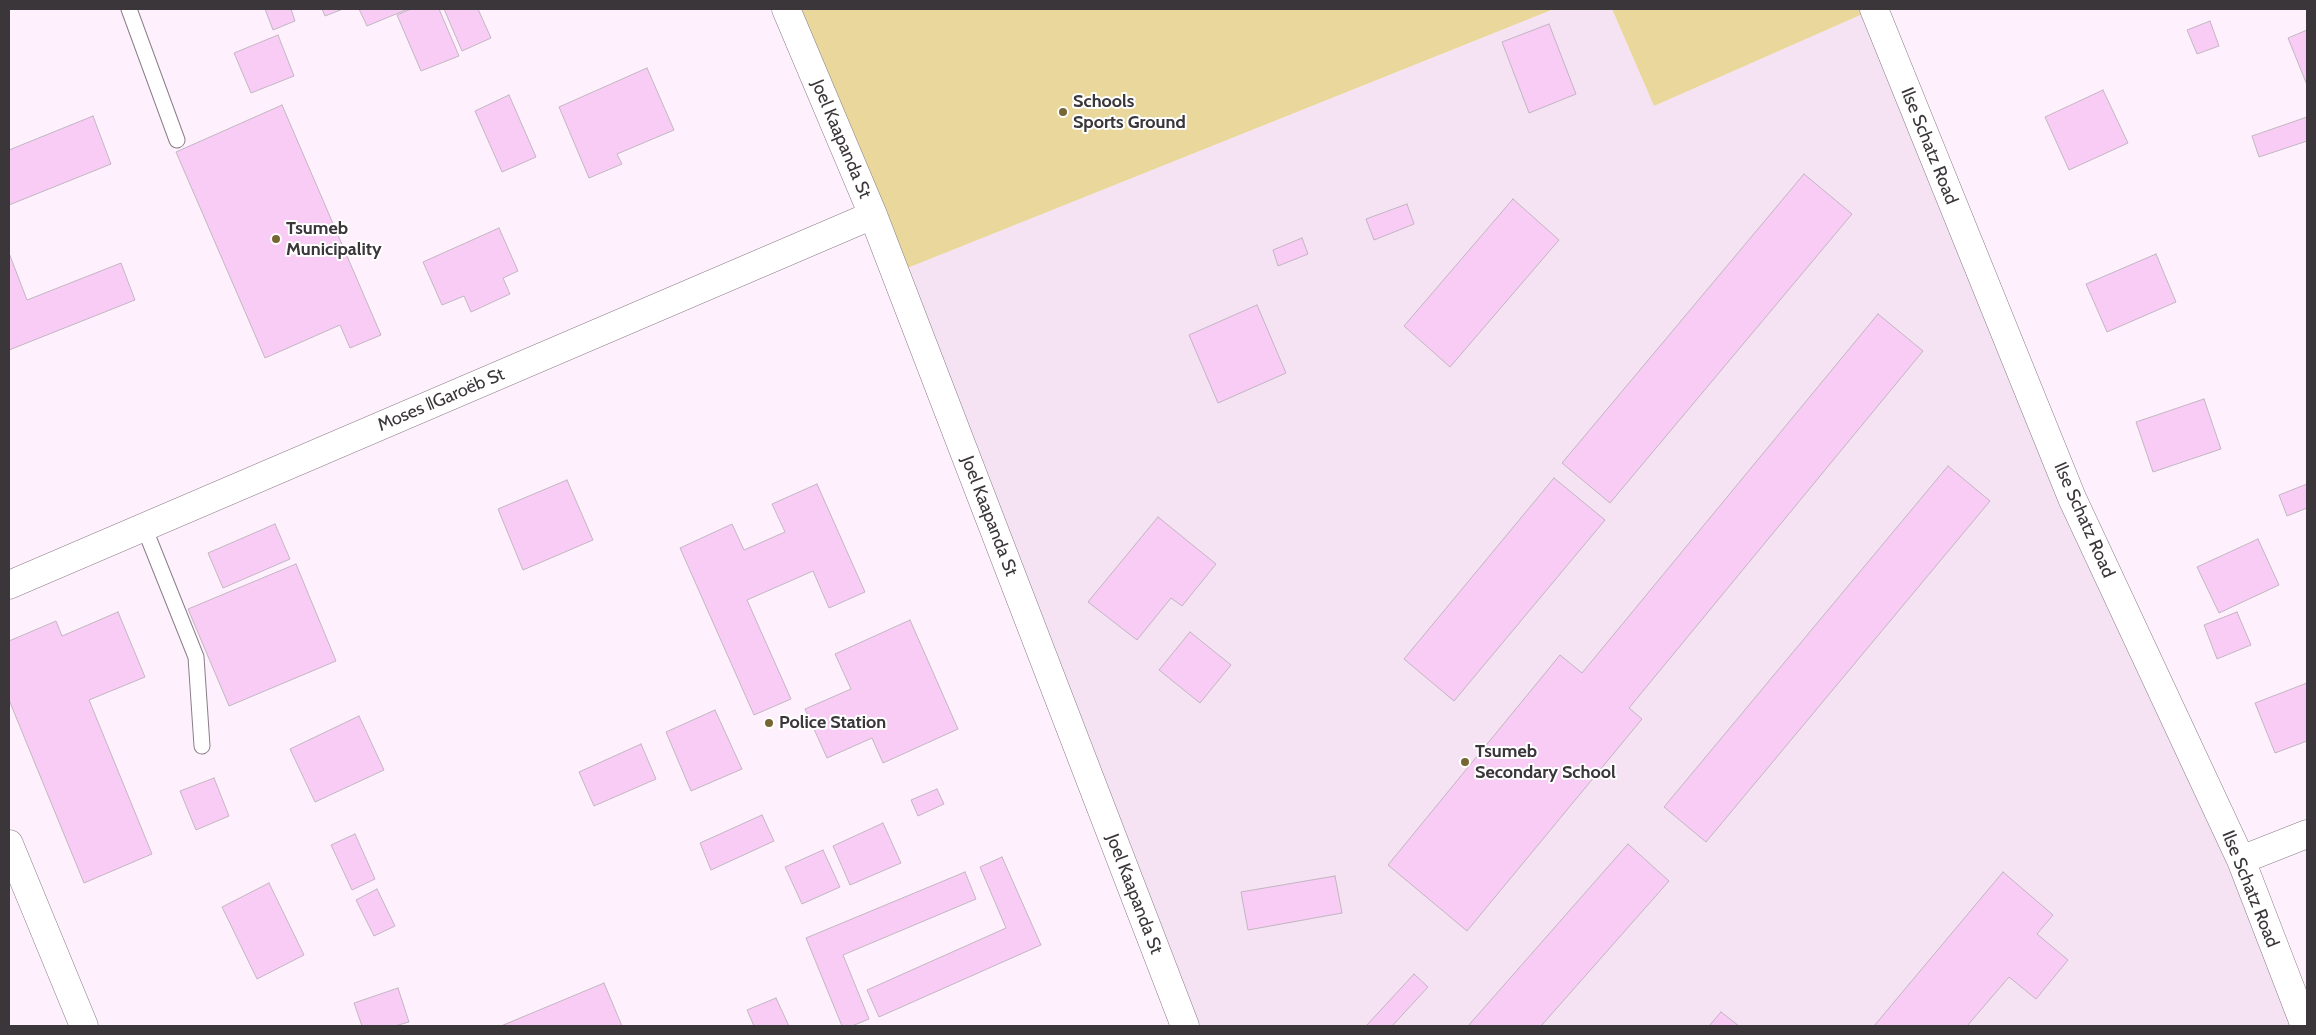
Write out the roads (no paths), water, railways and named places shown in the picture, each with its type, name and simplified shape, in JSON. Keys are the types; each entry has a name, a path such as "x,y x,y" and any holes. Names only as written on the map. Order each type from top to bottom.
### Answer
{"street":[{"name":"Joel Kaapanda St","path":"786,9 873,215 1185,1026"},
{"name":"Ilse Schatz Road","path":"1874,9 2072,498 2241,860 2305,1026"},
{"name":"Moses ǁGaroëb St","path":"9,585 873,215"},
{"path":"2241,860 2307,834"},
{"path":"9,844 84,1026"}],"lane":[{"path":"129,9 177,140"},
{"path":"144,527 196,657 202,746"}],"place":[{"name":"Schools Sports Ground","path":"1063,112"},
{"name":"Tsumeb Municipality","path":"276,239"},
{"name":"Police Station","path":"769,723"},
{"name":"Tsumeb Secondary School","path":"1465,762"}]}
